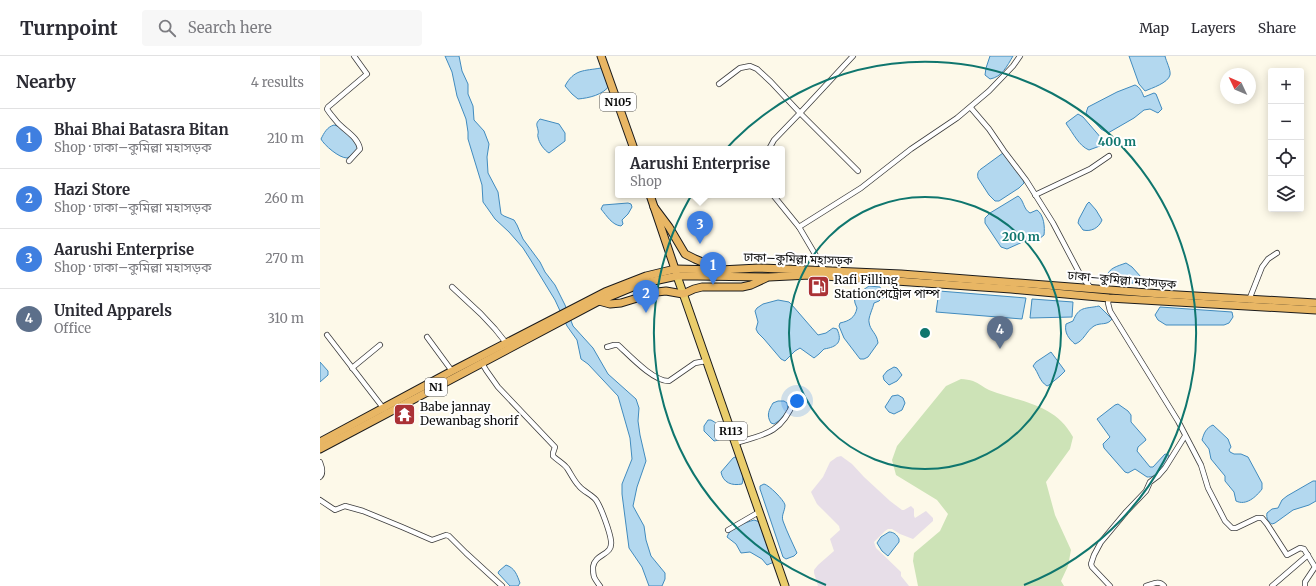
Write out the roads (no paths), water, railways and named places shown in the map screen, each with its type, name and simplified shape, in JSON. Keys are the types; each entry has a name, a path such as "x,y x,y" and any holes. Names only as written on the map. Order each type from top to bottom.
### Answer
{"highway":[{"name":"N105","path":"601,56 633,146"},
{"path":"651,198 677,276"},
{"path":"654,207 669,227 685,254 695,260 720,270"},
{"name":"ঢাকা–কুমিল্লা মহাসড়ক","path":"320,449 482,363 573,312 605,292 646,276 675,269 720,270 759,268 909,274 1249,300 1316,303"},
{"name":"ঢাকা–কুমিল্লা মহাসড়ক","path":"573,312 640,284 677,276 769,277 810,275 870,281 1011,289 1109,298 1316,310"},
{"path":"599,301 610,304 621,304 657,292 683,294 702,287 742,287 751,285 769,277"},
{"name":"ঢাকা–কুমিল্লা মহাসড়ক","path":"320,442 384,409 452,371 552,323"}],"main road":[{"name":"R113","path":"677,276 785,586"}],"street":[{"path":"349,161 360,149 359,143 327,110 328,107 366,74 354,56"},
{"path":"771,146 774,140 853,56"},
{"path":"799,227 861,188 911,149 971,108 1013,66 1020,56"},
{"path":"719,84 740,68 750,66 757,69 858,171"},
{"path":"971,108 997,139 1004,151 1026,180 1053,223 1081,276 1090,288"},
{"path":"1035,196 1090,169 1109,156"},
{"path":"775,198 799,227 825,271"},
{"path":"1249,300 1262,266 1268,259 1277,253"},
{"path":"452,287 481,314 506,344"},
{"path":"1109,298 1108,303 1114,319 1165,398 1201,465 1208,488 1225,521 1232,528 1236,528 1257,518 1262,518 1286,554 1289,555 1300,548 1304,549 1315,567 1304,582 1305,586"},
{"path":"327,335 384,409"},
{"path":"427,337 452,371"},
{"path":"352,368 380,345"},
{"path":"607,347 618,345 649,373 666,381 669,381 695,363 706,361"},
{"path":"482,363 502,392 555,447 553,456 568,469 573,480 597,502 611,542 611,546 608,551 598,557 593,564 593,574 600,586"},
{"path":"735,443 761,437 772,431 789,413 794,401"},
{"path":"1110,586 1092,567 1091,564 1096,550 1118,520 1146,491 1150,482 1165,468 1185,436"},
{"path":"320,462 323,471 320,477"},
{"path":"320,500 334,510 345,506 363,511 432,540 446,535 449,536 502,586"},
{"path":"728,530 759,512"},
{"path":"1272,586 1308,555"},
{"path":"1146,586 1158,582 1164,586"}],"water":[{"path":"445,56 459,56 462,71 468,84 468,94 473,106 474,120 484,131 489,144 487,157 488,173 498,192 501,214 514,220 523,239 555,285 573,326 593,348 608,374 636,399 639,408 638,421 640,435 646,461 637,487 633,506 644,526 646,540 651,556 665,573 665,579 662,586 649,586 642,567 629,548 622,484 632,459 630,438 618,396 588,364 581,359 577,340 567,326 555,300 530,259 523,248 495,219 483,202 482,185 468,139 466,119 457,96 452,72"},
{"path":"990,56 1013,56 998,76 990,79 985,75"},
{"path":"1129,56 1165,56 1170,71 1169,78 1159,85 1145,91 1139,84"},
{"path":"601,68 604,70 610,85 600,94 578,99 565,86 572,76 580,72"},
{"path":"1135,85 1140,88 1144,97 1154,93 1156,94 1162,109 1158,113 1150,109 1144,110 1134,118 1108,133 1101,129 1086,113 1088,107 1117,92"},
{"path":"1078,114 1083,117 1102,139 1100,146 1089,150 1082,146 1074,135 1066,123"},
{"path":"540,119 559,124 565,133 565,141 549,153 542,146 539,139 537,122"},
{"path":"334,125 341,127 358,145 357,150 347,158 332,151 321,139 325,132"},
{"path":"1003,153 1023,179 1024,183 999,201 995,201 989,195 978,178 978,172"},
{"path":"1018,196 1030,213 1037,210 1043,218 1044,235 1039,239 1027,240 1007,249 1001,247 985,223 985,218 990,213"},
{"path":"1089,202 1102,220 1094,229 1083,230 1078,223"},
{"path":"631,204 632,207 622,220 623,224 621,226 612,222 601,209 603,205"},
{"path":"1126,263 1141,277 1141,282 1125,282 1109,279 1107,277 1111,269"},
{"path":"869,286 880,287 885,297 874,303 869,318 871,328 878,343 868,357 860,359 844,338 839,326 840,323 849,320 855,314 857,308 854,296"},
{"path":"939,291 1026,298 1022,319 936,312"},
{"path":"1032,299 1073,302 1072,317 1030,318"},
{"path":"778,300 789,302 818,335 826,333 833,328 837,329 839,334 838,343 832,347 824,349 814,358 800,348 785,361 781,359 758,333 756,329 758,322 755,311 763,304"},
{"path":"1099,306 1112,319 1106,323 1094,326 1081,341 1075,344 1068,336 1066,324 1073,321 1080,310"},
{"path":"1160,307 1232,312 1233,317 1229,323 1224,325 1166,325 1158,320 1155,315"},
{"path":"1051,352 1065,371 1047,386 1042,382 1033,366 1036,362"},
{"path":"320,362 328,371 328,375 320,382"},
{"path":"894,367 897,368 902,375 897,381 889,385 884,380 883,376 887,371"},
{"path":"898,395 903,398 905,403 902,410 894,414 889,412 885,407 892,396"},
{"path":"784,401 787,403 788,410 780,420 774,424 769,420 769,413 773,403"},
{"path":"1118,404 1128,411 1131,415 1131,422 1145,438 1146,440 1138,447 1137,451 1150,467 1153,467 1165,454 1169,455 1164,467 1157,475 1147,477 1135,469 1128,473 1125,472 1104,448 1103,444 1110,437 1097,419"},
{"path":"708,420 711,420 718,425 722,431 722,437 719,440 714,441 704,431 704,426"},
{"path":"1213,425 1228,439 1231,447 1229,450 1230,452 1248,457 1262,483 1262,489 1257,495 1247,502 1236,501 1234,492 1225,481 1225,476 1211,459 1209,449 1202,440 1206,431"},
{"path":"735,457 742,470 743,481 742,484 735,485 728,483 722,476 721,472"},
{"path":"1313,481 1316,481 1316,501 1293,510 1275,523 1272,524 1269,522 1267,513 1272,509 1278,508 1282,500 1287,496"},
{"path":"764,484 776,493 785,505 782,517 783,521 797,553 786,559 783,557 760,489 760,486"},
{"path":"754,520 760,522 774,562 767,565 762,559 750,552 741,553 736,544 727,537 734,528"},
{"path":"889,532 896,535 899,542 888,556 882,551 877,543 881,537"},
{"path":"506,565 512,568 518,577 520,583 518,586 510,586 498,573"}],"place":[{"name":"Aarushi Enterprise","path":"700,244"},
{"name":"Bhai Bhai Batasra Bitan","path":"713,285"},
{"name":"Rafi Filling Stationপেট্রোল পাম্প","path":"818,287"},
{"name":"Hazi Store","path":"646,313"},
{"name":"United Apparels","path":"1000,349"},
{"name":"Babe jannay Dewanbag shorif","path":"404,414"}]}
